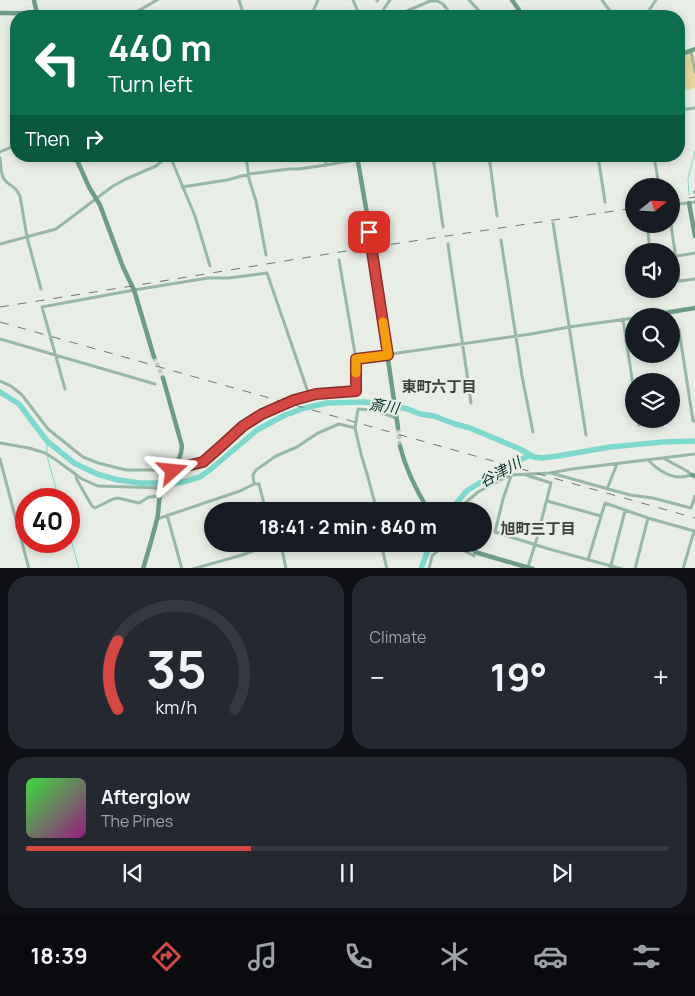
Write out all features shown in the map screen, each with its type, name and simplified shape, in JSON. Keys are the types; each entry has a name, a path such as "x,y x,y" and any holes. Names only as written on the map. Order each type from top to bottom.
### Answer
{"street":[{"path":"142,10 156,0"},
{"path":"409,10 437,0 448,10"},
{"path":"469,0 478,10"},
{"path":"512,0 519,10"},
{"path":"693,49 695,70"},
{"path":"0,158 4,179 18,190 20,196 27,237 41,289"},
{"path":"78,162 100,205 123,267 134,290 154,357"},
{"path":"0,244 56,229 96,198 126,179 161,162"},
{"path":"172,162 195,216 210,266"},
{"path":"247,162 266,255"},
{"path":"182,187 220,182 249,174 299,169 339,162"},
{"path":"358,162 398,428"},
{"path":"434,162 443,227"},
{"path":"490,162 497,216"},
{"path":"599,162 605,202"},
{"path":"655,162 658,178"},
{"path":"692,202 695,236"},
{"path":"553,223 586,435"},
{"path":"501,240 522,376 533,432"},
{"path":"448,244 471,403"},
{"path":"680,255 695,253"},
{"path":"0,381 11,386 22,395 48,428 83,457 98,463 126,470 173,470 203,462 243,426 257,417 309,395 356,391 356,359 339,260"},
{"path":"64,388 42,307 208,278 229,278 267,273 309,395"},
{"path":"680,281 695,279"},
{"path":"680,310 695,308"},
{"path":"356,359 623,319 631,373"},
{"path":"680,337 690,406 693,421 695,421"},
{"path":"0,339 155,384"},
{"path":"143,568 157,519 160,496 182,453 182,446 163,378"},
{"path":"375,502 355,428 358,409 373,410 396,417"},
{"path":"254,484 256,470 276,456 297,447 318,432 339,424 355,428"},
{"path":"0,443 29,448 44,453 76,475 98,486 161,488 164,486"},
{"path":"400,446 415,489 424,502"},
{"path":"466,502 478,492 510,476 550,473 695,454"},
{"path":"662,458 694,476"},
{"path":"0,459 30,568"},
{"path":"648,460 654,467 670,475 680,477 694,476"},
{"path":"607,489 617,464"},
{"path":"550,473 630,495 653,498 691,508 695,496"},
{"path":"76,475 77,480 95,508 116,498 139,503 149,497 160,496"},
{"path":"477,552 530,568 551,483 528,475 510,476"},
{"path":"510,476 495,532 611,567 622,568"},
{"path":"157,519 167,514 240,491 254,484 259,484 264,502"},
{"path":"547,502 601,516"},
{"path":"588,560 605,503 625,511 694,531 683,568"},
{"path":"611,567 625,511"},
{"path":"167,514 182,568"},
{"path":"635,568 648,518"},
{"path":"193,568 250,552"},
{"path":"283,552 286,568"},
{"path":"383,552 387,568"},
{"path":"429,568 432,556 436,552"},
{"path":"467,552 474,556 476,552"}],"shaded area":[{"path":"691,50 695,72 695,88 685,90 685,52"}],"waterway":[{"path":"689,195 688,179 695,151"},
{"name":"斎川","path":"0,392 19,404 47,441 74,463 97,474 118,480 140,483 178,483 200,477 257,430 285,415 327,403 364,402 408,409 470,428 520,449 534,457 542,458 610,447 695,441"},
{"path":"47,441 47,452"},
{"name":"谷津川","path":"457,502 468,490 511,464 531,455"},
{"path":"47,456 56,488"},
{"name":"谷津川","path":"421,568 427,552"},
{"path":"75,553 79,568"}],"tunnel":[{"path":"154,357 163,378"},
{"path":"398,428 400,446"}],"railway":[{"path":"680,200 695,197"},
{"path":"0,307 340,252 625,209"},
{"path":"0,322 695,518"}],"slow traffic":[{"path":"356,373 356,359 388,355 383,322"}],"district":[{"name":"東町六丁目","path":"439,386"},
{"name":"旭町三丁目","path":"538,528"}],"route":[{"path":"173,471 174,469 203,462 243,426 262,414 294,400 309,395 356,391 356,359 388,355 369,232"}]}
